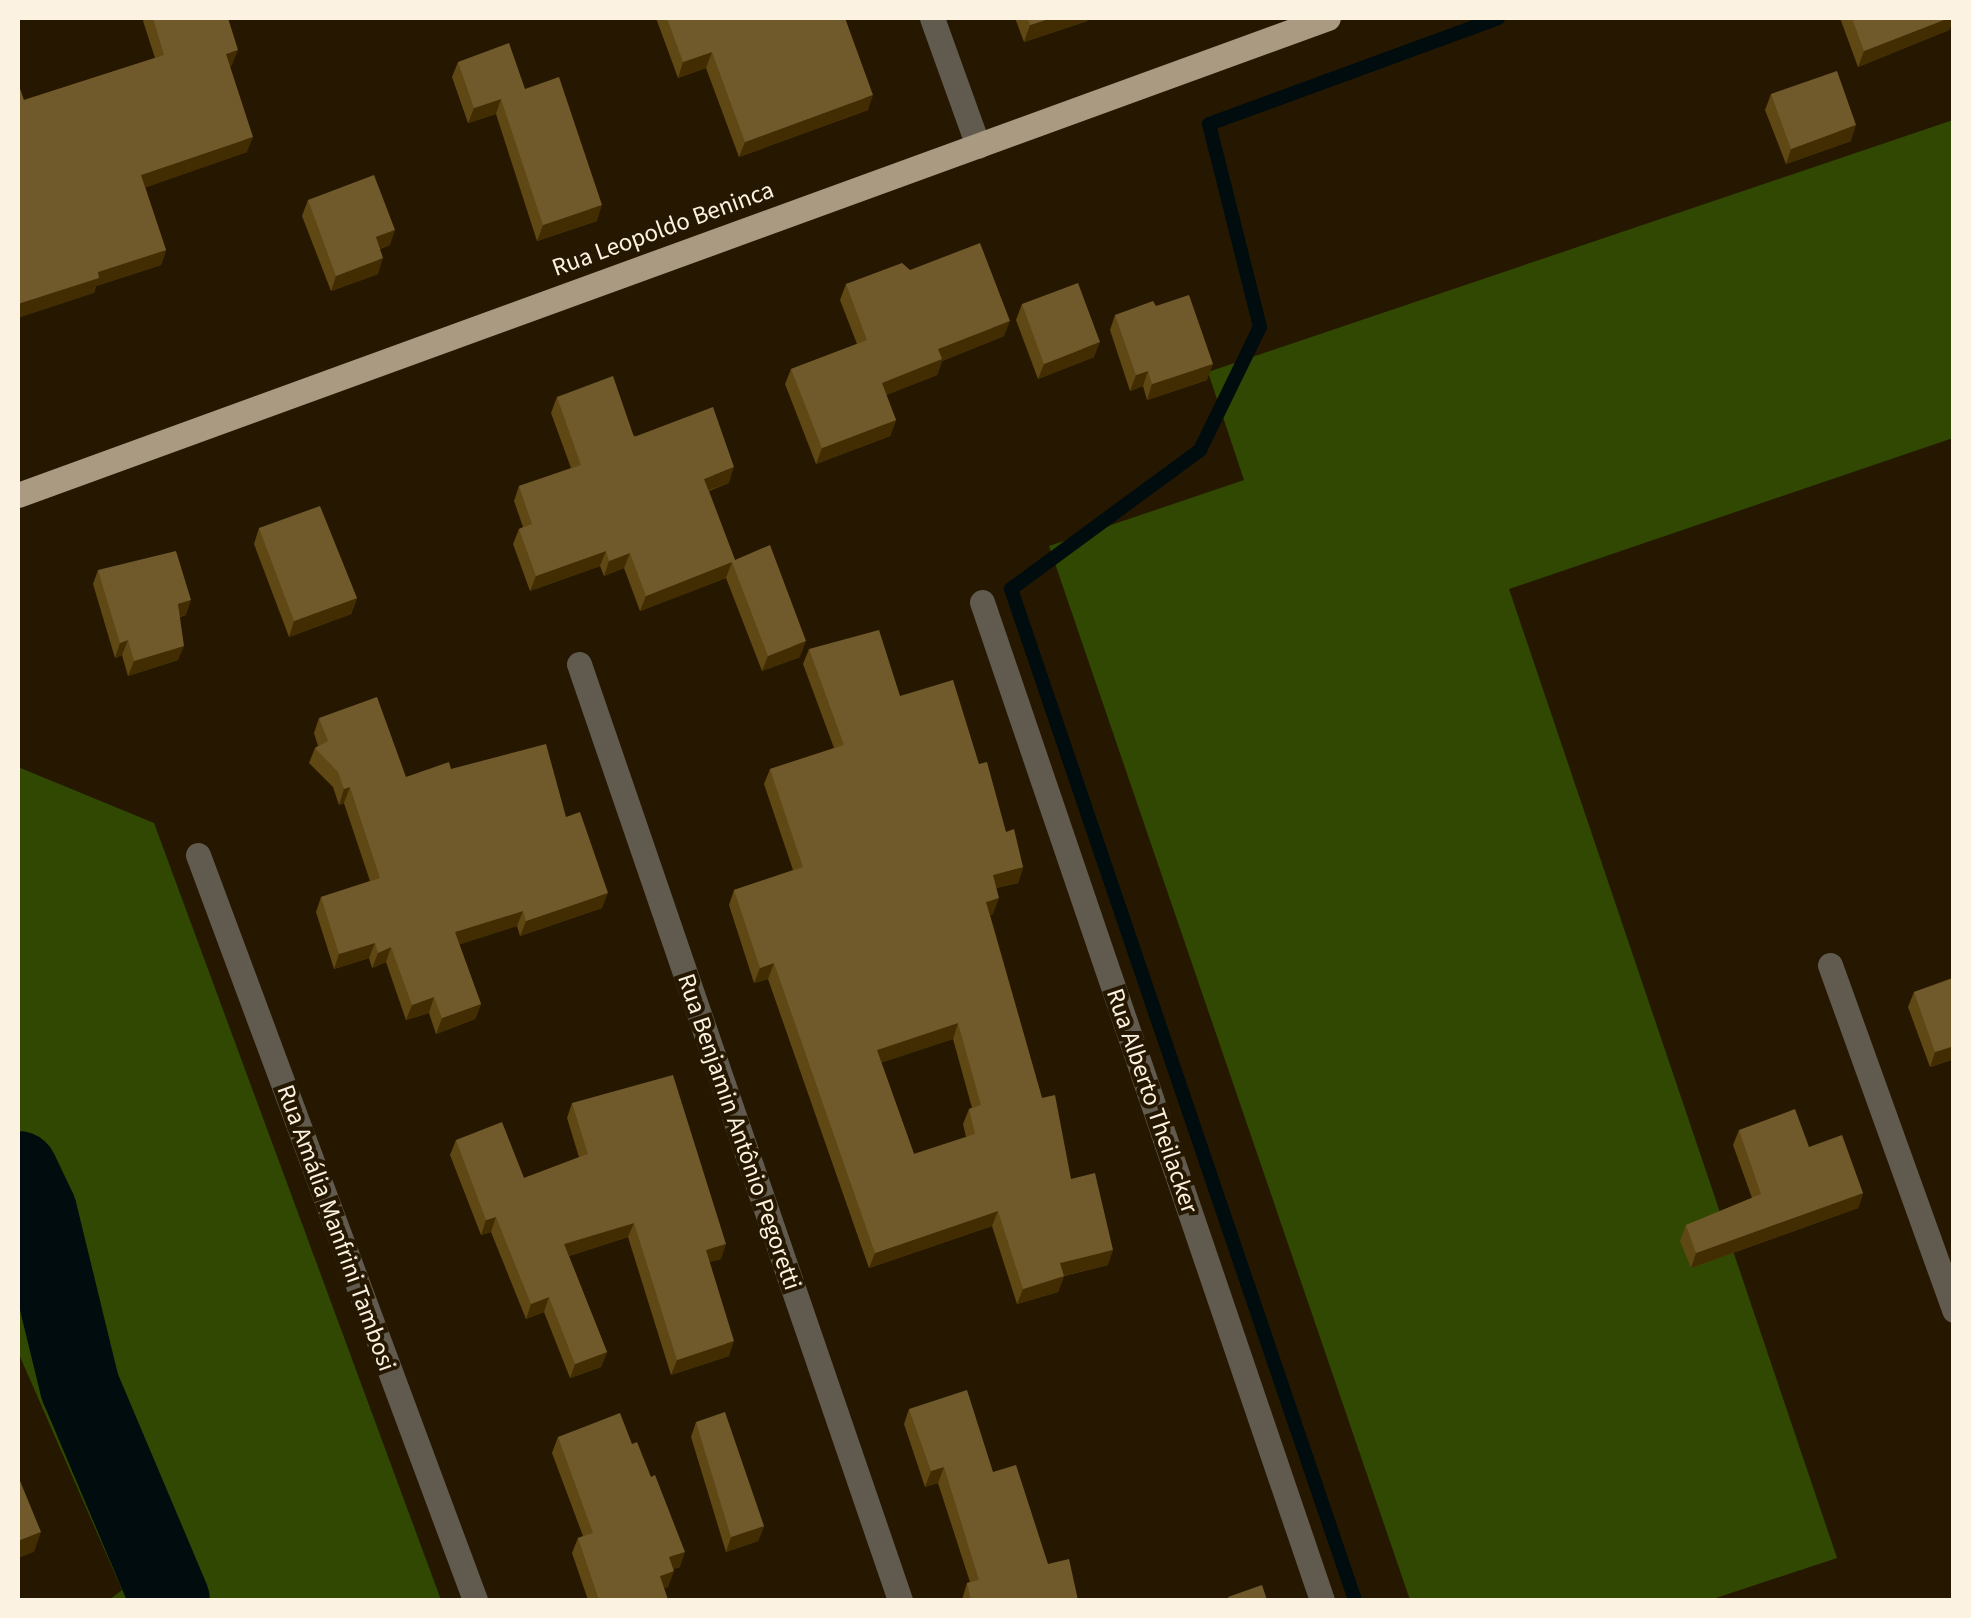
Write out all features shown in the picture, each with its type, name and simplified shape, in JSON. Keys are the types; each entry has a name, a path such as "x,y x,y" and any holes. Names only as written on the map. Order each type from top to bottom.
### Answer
{"main road":[{"name":"Rua Leopoldo Beninca","path":"18,495 1328,18"}],"street":[{"path":"932,18 978,146"},
{"name":"Rua Alberto Theilacker","path":"982,602 1322,1600"},
{"name":"Rua Benjamin Antônio Pegoretti","path":"579,664 900,1600"},
{"name":"Rua Amália Manfrini Tambosi","path":"198,855 475,1600"},
{"path":"1830,965 1954,1310"}],"green space":[{"path":"1953,120 1953,438 1509,589 1837,1558 1710,1600 1410,1600 1049,546 1244,480 1208,372"},
{"path":"18,767 154,823 441,1600 109,1600 122,1590 18,1352"}],"building":[{"path":"153,18 228,18 238,50 226,54 253,137 141,175 166,250 98,272 99,278 18,304 18,83 24,100 164,55"},
{"path":"667,18 845,18 873,95 745,142 712,52 683,62"},
{"path":"1027,18 1052,18 1030,25"},
{"path":"1852,18 1949,18 1864,51"},
{"path":"509,43 525,89 559,77 602,205 543,225 501,99 474,108 458,62"},
{"path":"1837,71 1856,125 1791,149 1771,94"},
{"path":"374,175 395,230 376,237 383,258 336,276 308,200"},
{"path":"980,243 1010,321 938,349 942,359 882,383 896,420 822,448 791,369 867,340 846,284 902,263 910,270"},
{"path":"1078,283 1100,342 1044,364 1022,304"},
{"path":"1189,295 1213,364 1152,384 1148,371 1136,375 1115,315 1153,301 1156,306"},
{"path":"613,376 634,437 713,407 734,467 704,479 735,560 770,545 806,641 768,656 732,562 646,596 630,553 609,561 606,551 536,576 519,529 532,524 519,486 581,465 557,397"},
{"path":"320,506 357,598 294,621 259,528"},
{"path":"176,551 191,600 178,604 184,646 134,661 128,640 120,643 98,570"},
{"path":"879,630 900,696 953,680 979,764 987,762 1006,832 1014,829 1023,867 993,875 999,898 986,902 1042,1098 1055,1095 1071,1179 1095,1173 1113,1250 1060,1263 1064,1276 1023,1289 998,1211 875,1253 774,963 760,968 734,890 803,867 770,769 844,745 809,649","holes":["958,1023 981,1105 969,1109 975,1134 914,1154 877,1050"]},
{"path":"377,697 406,777 449,762 451,769 546,744 566,817 580,812 608,893 526,921 523,911 455,932 481,1004 442,1018 434,997 412,1005 391,947 378,953 375,943 339,954 321,897 380,878 350,787 344,789 338,772 315,748 328,741 319,718"},
{"path":"1954,978 1954,1046 1935,1052 1914,992"},
{"path":"673,1075 726,1244 706,1250 734,1341 677,1360 634,1223 564,1244 607,1352 575,1364 549,1297 531,1304 496,1217 486,1220 456,1140 502,1122 524,1178 588,1154 572,1103"},
{"path":"1795,1109 1809,1147 1842,1135 1863,1193 1696,1253 1686,1225 1761,1194 1739,1130"},
{"path":"967,1390 993,1472 1016,1465 1048,1564 1069,1559 1078,1600 971,1600 967,1583 979,1580 944,1467 931,1471 909,1409"},
{"path":"725,1412 764,1526 731,1537 696,1422"},
{"path":"620,1413 632,1444 637,1442 651,1477 655,1475 685,1552 669,1557 674,1571 660,1576 668,1600 599,1600 578,1538 593,1533 558,1437"},
{"path":"18,1476 41,1532 18,1541"},
{"path":"1262,1585 1267,1600 1229,1600 1228,1597"}],"waterway":[{"path":"1355,1600 1011,589 1200,450 1260,327 1209,124 1498,18"},
{"path":"18,1171 37,1211 80,1387 170,1600"}]}
